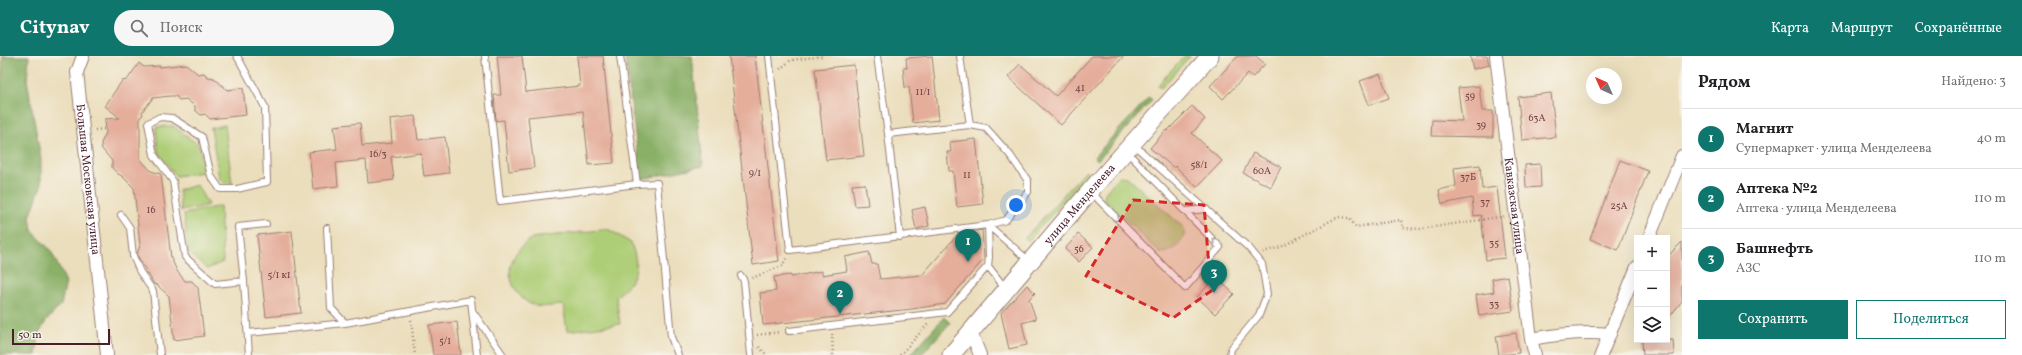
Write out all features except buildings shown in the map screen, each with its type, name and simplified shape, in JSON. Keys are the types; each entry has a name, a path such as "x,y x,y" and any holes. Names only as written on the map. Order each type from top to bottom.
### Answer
{"main road":[{"name":"улица Менделеева","path":"951,355 1090,191 1210,56"}],"street":[{"name":"Большая Московская улица","path":"83,56 77,72 100,304 107,355"},
{"name":"Кавказская улица","path":"1496,56 1531,339 1535,355"},
{"path":"1650,235 1682,156"},
{"path":"1601,355 1635,271"},
{"path":"971,332 980,355"},
{"path":"1531,339 1581,332 1610,334"}],"lane":[{"path":"237,56 265,107 267,182 237,189 220,189 211,176 202,137 172,118 160,117 148,123 154,156 173,181 185,257 215,284 244,281"},
{"path":"485,56 500,201 637,184 657,183 671,337 678,355"},
{"path":"620,56 637,184"},
{"path":"769,56 790,250 988,225 1006,220 1028,192 1028,181 1010,155 986,128 970,125 888,134"},
{"path":"877,56 900,237"},
{"path":"960,56 970,125"},
{"path":"1129,147 1206,209 1249,248 1262,264 1267,294 1259,315 1231,348 1230,355"},
{"path":"1090,191 1185,288 1220,247 1129,147"},
{"path":"1186,211 1206,209"},
{"path":"121,214 130,228 133,256 140,272 152,291 160,355"},
{"path":"249,355 244,281 238,227 266,224"},
{"path":"988,225 1030,262"},
{"path":"789,331 947,312 988,266 988,225"},
{"path":"327,228 331,308 345,323"},
{"path":"988,266 1006,290"},
{"path":"742,279 751,355"},
{"path":"248,333 345,323 471,300 477,355"},
{"path":"472,311 504,355"}],"path":[{"path":"771,75 791,60 824,56"},
{"path":"1254,254 1281,247 1338,217 1349,218 1356,227 1401,220 1404,228 1421,229 1516,214"},
{"path":"742,279 782,266 790,250"},
{"path":"410,310 415,355"},
{"path":"900,355 938,312"},
{"path":"832,326 833,355"},
{"path":"749,336 789,331"}],"highlighted area":[{"path":"1133,200 1204,205 1211,291 1173,318 1086,276"}],"green space":[{"path":"3,56 29,56 27,80 41,159 41,186 30,217 32,230 51,251 66,282 61,305 46,321 39,334 36,355 0,355 0,98"},
{"path":"625,56 692,56 703,166 641,179"},
{"path":"1184,56 1190,56 1161,88 1158,85"},
{"path":"1149,97 1152,100 1098,160 1094,157"},
{"path":"225,125 232,184 223,182 219,178 211,128"},
{"path":"173,126 200,146 203,172 176,176 158,152 156,127"},
{"path":"1086,170 1089,173 1028,241 1025,238"},
{"path":"1119,176 1127,177 1182,226 1185,232 1184,236 1173,250 1160,253 1104,199 1105,193"},
{"path":"197,185 208,205 181,211 179,190"},
{"path":"220,206 223,262 207,269 188,252 184,214"},
{"path":"608,229 631,243 636,260 635,273 632,279 623,291 616,297 620,324 567,331 563,305 542,307 536,306 523,299 514,287 510,273 513,259 519,250 532,238"},
{"path":"944,317 950,323 921,355 910,355"}],"place":[{"name":"Магнит","path":"968,262"},
{"name":"Башнефть","path":"1214,293"},
{"name":"Аптека №2","path":"840,314"}]}
